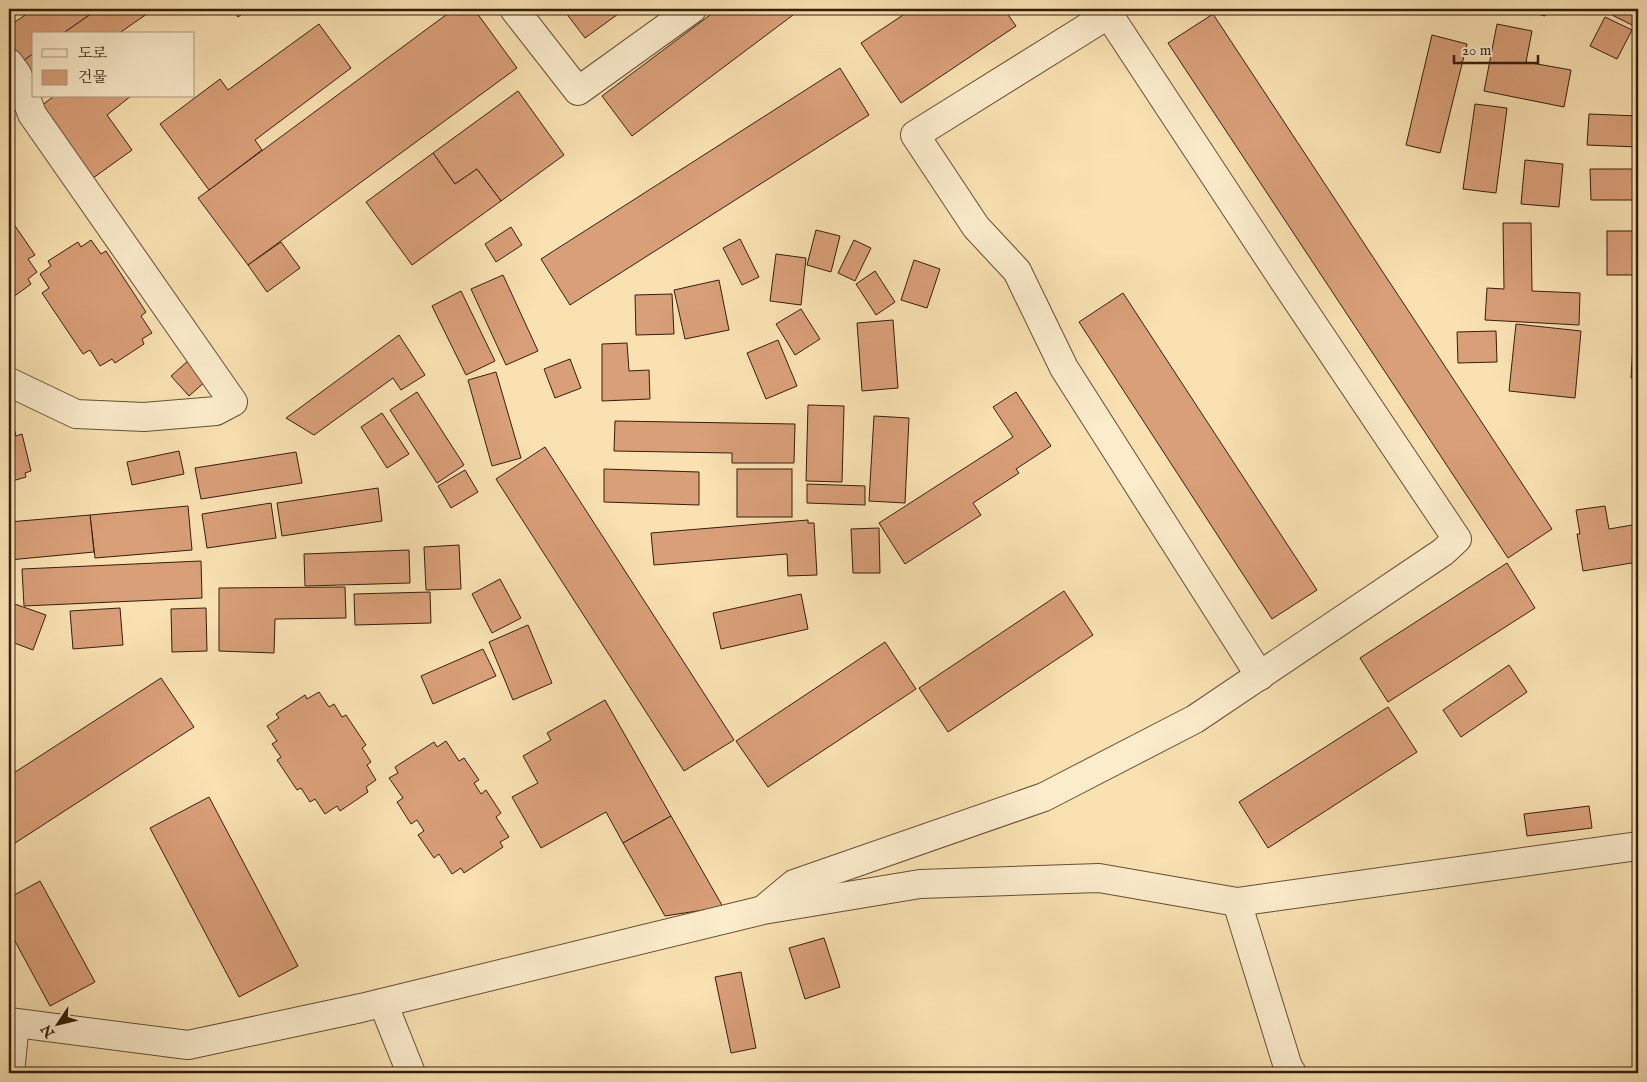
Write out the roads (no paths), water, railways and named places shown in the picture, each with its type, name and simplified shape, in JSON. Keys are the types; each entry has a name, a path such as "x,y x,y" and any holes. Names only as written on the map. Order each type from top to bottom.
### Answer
{"street":[{"path":"523,12 578,91 692,9"},
{"path":"763,910 794,884 1044,797 1195,719 1260,676 1443,552 1457,539 1107,11 915,135 976,227 1018,271 1064,368 1260,676"},
{"path":"9,62 17,74 32,114 233,402 216,411 153,416 76,414 9,382"},
{"path":"10,1073 12,1022 188,1045 384,1003 763,910 920,884 1099,878 1237,902 1638,846"},
{"path":"1237,902 1288,1067 1292,1073"},
{"path":"384,1003 411,1073"}]}
